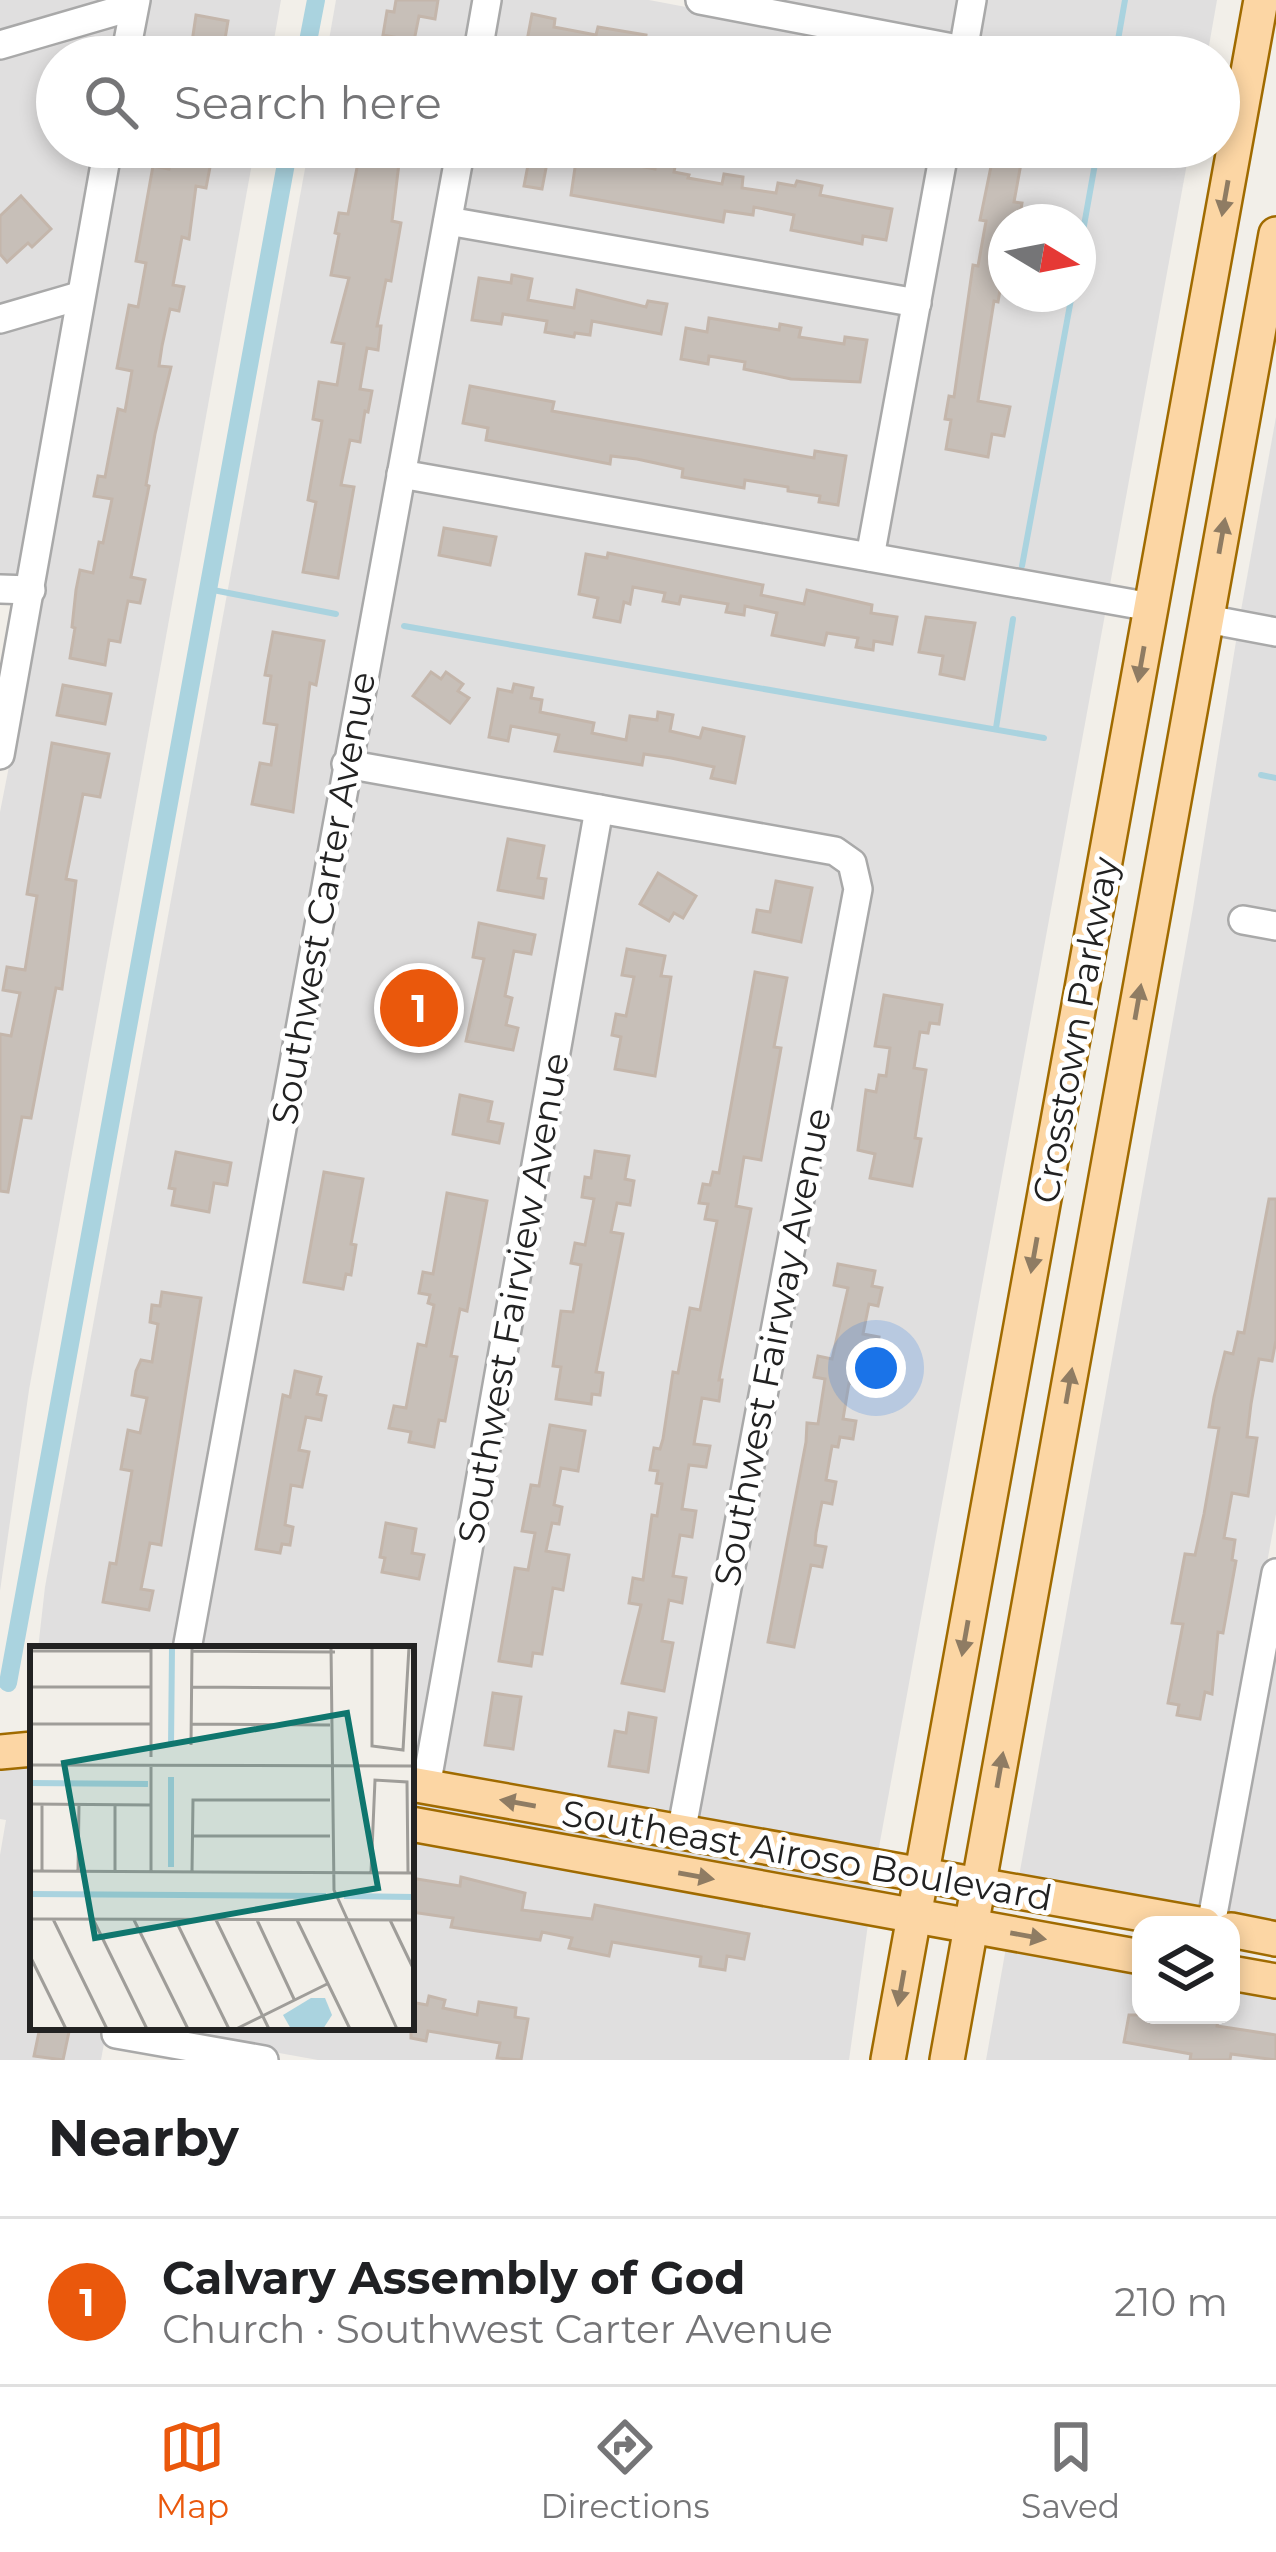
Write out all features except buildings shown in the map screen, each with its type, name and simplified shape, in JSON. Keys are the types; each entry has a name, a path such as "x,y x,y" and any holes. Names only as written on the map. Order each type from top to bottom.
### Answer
{"main road":[{"name":"Crosstown Parkway","path":"1240,116 1261,0"},
{"name":"Crosstown Parkway","path":"888,2060 1231,168"},
{"name":"Crosstown Parkway","path":"947,2060 1276,234"},
{"path":"0,1752 30,1749"},
{"name":"Southeast Airoso Boulevard","path":"419,1785 1156,1916"},
{"name":"Southeast Airoso Boulevard","path":"414,1825 1132,1955"},
{"path":"1240,1932 1276,1939"},
{"path":"1240,1975 1276,1982"}],"street":[{"path":"481,36 488,0"},
{"path":"700,0 878,36"},
{"path":"965,36 972,0"},
{"path":"0,46 135,3 129,36"},
{"path":"0,754 104,168"},
{"name":"Southwest Carter Avenue","path":"188,1646 457,168"},
{"path":"870,557 941,168"},
{"path":"448,220 916,303"},
{"path":"0,319 80,296"},
{"path":"401,474 1151,607"},
{"path":"0,589 31,590"},
{"path":"1207,620 1276,632"},
{"path":"346,764 599,809"},
{"name":"Southwest Fairway Avenue","path":"599,809 835,850 852,862 858,889 681,1833"},
{"name":"Southwest Fairview Avenue","path":"419,1785 599,809"},
{"path":"1243,920 1276,926"},
{"path":"1210,1916 1276,1573"},
{"path":"115,2040 264,2060"}],"shaded area":[{"path":"0,0 120,0 0,35"},
{"path":"146,0 281,0 275,36 140,36 148,12"},
{"path":"336,0 477,0 470,36 330,36"},
{"path":"498,0 649,0 840,36 492,36"},
{"path":"752,0 961,0 954,36"},
{"path":"983,0 1217,0 1211,36 977,36"},
{"path":"121,20 118,36 66,36"},
{"path":"36,45 36,168 93,168 70,288 0,309 0,55"},
{"path":"115,168 251,168 29,1390 0,1591 0,812 42,599"},
{"path":"305,168 447,168 177,1646 38,1646 45,1587"},
{"path":"468,168 930,168 908,291 461,213"},
{"path":"952,168 1186,168 1109,590 882,549"},
{"path":"457,232 904,310 861,546 413,467"},
{"path":"66,310 22,580 0,580 0,329"},
{"path":"1276,417 1276,623 1240,616"},
{"path":"410,486 1106,609 877,1858 693,1825 866,861 860,852 358,757"},
{"path":"1237,635 1276,642 1276,916 1235,909 1231,926 1276,935 1276,1514 1202,1915 1018,1882 1193,908"},
{"path":"355,776 587,817 417,1775 414,1646 198,1646"},
{"path":"608,820 830,859 842,868 847,889 672,1821 438,1779"},
{"path":"1276,1632 1276,1929 1240,1922 1240,1916 1224,1916"},
{"path":"30,1759 30,2030 106,2030 101,2060 0,2060 0,1855 6,1820 0,1819 0,1761"},
{"path":"414,1795 874,1877 871,1898 414,1815"},
{"path":"414,1835 869,1917 849,2060 318,2060 151,2030 414,2030"},
{"path":"1007,1942 1132,1964 1132,2024 1240,2024 1240,1985 1276,1991 1276,2060 986,2060"}],"waterway":[{"path":"309,36 316,0"},
{"path":"1119,36 1125,0"},
{"path":"8,1683 285,168"},
{"path":"1088,204 1094,168"},
{"path":"1022,566 1069,312"},
{"path":"208,589 336,614"},
{"path":"996,728 1013,619"},
{"path":"404,626 1044,738"},
{"path":"1261,775 1276,778"}],"place":[{"name":"Calvary Assembly of God","path":"419,1008"}]}
